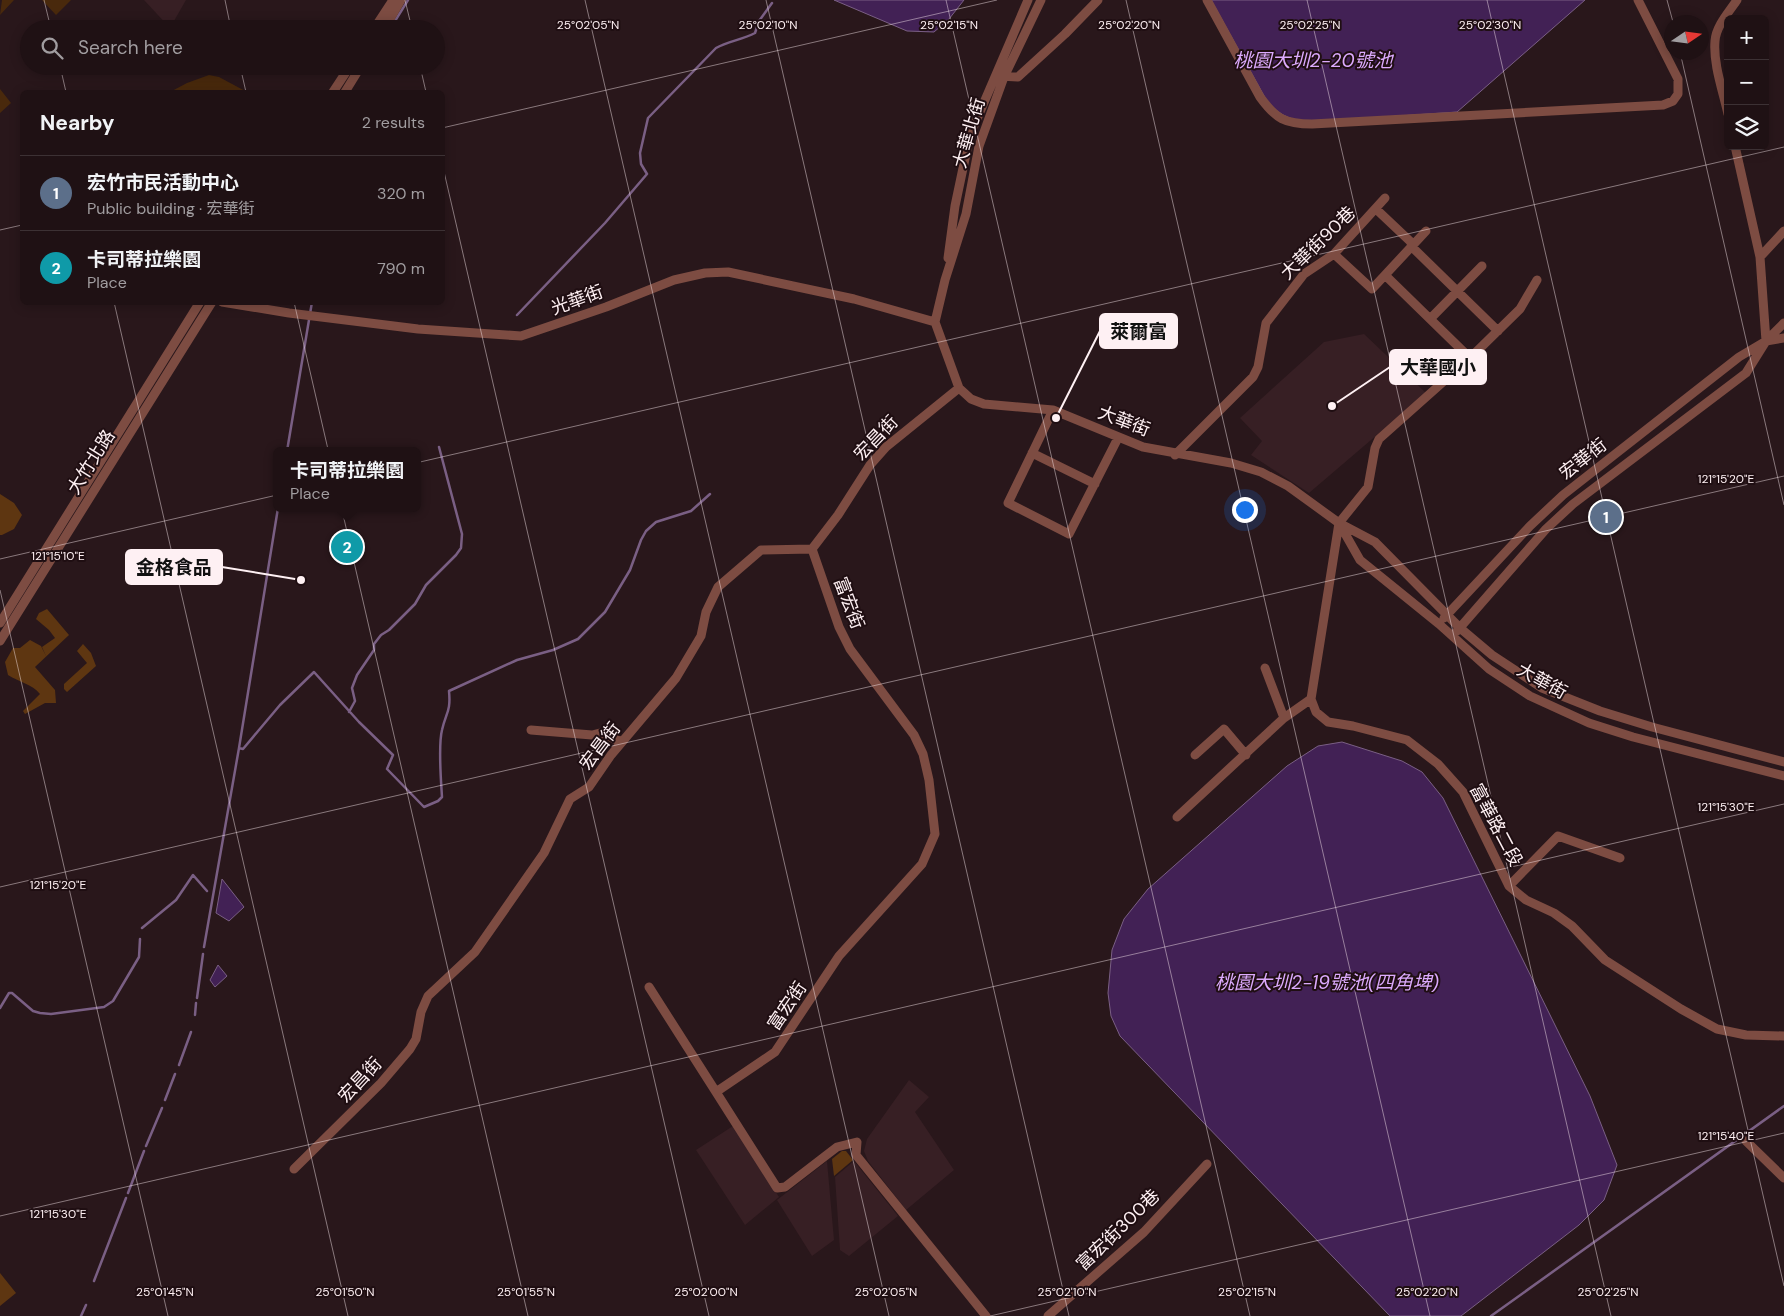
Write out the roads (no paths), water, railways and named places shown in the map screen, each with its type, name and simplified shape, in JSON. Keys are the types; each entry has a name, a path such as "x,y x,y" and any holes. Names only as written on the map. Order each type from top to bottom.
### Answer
{"street":[{"path":"380,20 393,0"},
{"path":"389,20 401,0"},
{"name":"大華北街","path":"935,322 945,280 966,214 979,146 1000,76 1028,0"},
{"name":"大華北街","path":"945,280 955,206 970,136 1041,0"},
{"path":"1000,76 1018,77 1065,34 1098,0"},
{"path":"1207,0 1260,98 1271,112 1279,119 1298,124 1312,124 1663,105 1673,100 1678,94 1678,78 1638,0"},
{"path":"1726,105 1714,40 1721,22 1737,0"},
{"path":"334,90 344,75"},
{"path":"346,90 355,75"},
{"path":"1735,150 1760,257 1766,341"},
{"name":"大華街90巷","path":"1175,455 1253,377 1258,367 1266,323 1304,274 1334,254 1385,198"},
{"path":"1376,209 1456,293 1498,332"},
{"path":"1334,254 1372,289 1386,276 1426,230"},
{"path":"1760,257 1784,230"},
{"path":"1430,319 1482,266"},
{"name":"光華街","path":"240,305 418,329 521,336 606,307 674,280 706,273 728,272 854,299 935,322"},
{"path":"1386,276 1470,358"},
{"path":"1177,817 1284,718 1311,699 1339,523 1368,488 1375,448 1379,439 1470,358 1520,310 1537,280"},
{"name":"大竹北路","path":"0,623 198,305"},
{"name":"大竹北路","path":"0,641 210,305"},
{"path":"935,322 959,388"},
{"path":"1766,341 1784,323"},
{"path":"1766,341 1784,338"},
{"name":"宏華街","path":"1439,624 1530,526 1563,495 1739,357 1766,341"},
{"name":"宏華街","path":"1452,636 1546,529 1571,506 1746,373 1766,341"},
{"name":"大華街","path":"959,388 971,399 984,404 1053,410 1143,447 1175,455 1231,464 1261,472 1288,486 1339,523 1375,542 1460,628 1492,655 1542,688 1587,706 1652,727 1784,762"},
{"name":"宏昌街","path":"294,1169 381,1083 410,1049 416,1039 421,1012 428,996 475,952 544,853 570,799 589,787 622,742 676,678 701,636 706,612 718,587 761,550 812,549 838,515 870,465 886,447 959,388"},
{"path":"1053,410 1008,503 1069,534 1118,438"},
{"path":"1634,440 1641,452"},
{"path":"1032,453 1095,484"},
{"path":"1563,495 1571,506"},
{"name":"大華街","path":"1339,523 1360,560 1439,624 1489,669 1530,696 1584,721 1633,737 1784,776"},
{"name":"富宏街","path":"716,1092 775,1052 839,956 922,864 936,834 929,780 923,754 914,736 846,642 812,549"},
{"path":"1265,668 1284,718"},
{"name":"富華路二段","path":"1311,699 1316,712 1328,722 1353,726 1407,740 1438,764 1463,792 1509,886 1526,900 1554,913 1572,926 1605,960 1717,1029 1746,1035 1784,1036"},
{"path":"1584,721 1587,706"},
{"path":"1195,755 1224,729 1246,755"},
{"path":"531,730 592,735 600,733 622,742"},
{"path":"1701,754 1704,741"},
{"path":"1509,886 1558,836 1620,858"},
{"path":"649,987 777,1188 785,1187 837,1147 856,1142 856,1155 986,1316"},
{"path":"1746,1141 1784,1178"},
{"name":"富宏街300巷","path":"1048,1316 1144,1232 1207,1164"}],"water":[{"path":"834,0 964,0 949,19 934,32 907,31"},
{"name":"桃園大圳2-20號池","path":"1211,0 1585,0 1457,112 1312,122 1299,121 1288,117 1278,112 1268,103"},
{"name":"桃園大圳2-19號池(四角埤)","path":"1342,742 1402,761 1422,772 1443,798 1590,1096 1617,1165 1604,1200 1579,1225 1461,1316 1390,1316 1120,1036 1111,1016 1108,993 1112,950 1124,919 1148,889 1287,766 1318,746"},
{"path":"222,879 244,907 229,921 216,913"},
{"path":"218,965 227,976 215,987 210,980"}],"waterway":[{"path":"396,20 408,0"},
{"path":"517,315 605,223 647,174 641,164 640,153 648,118 716,48 755,33 759,21 772,3"},
{"path":"288,447 311,305"},
{"path":"349,712 355,701 352,688 357,675 374,650 374,644 381,635 389,630 415,604 426,585 461,548 462,534 439,447"},
{"path":"277,512 239,748 243,749 280,705 314,672 359,722 393,755 387,769 424,807 438,801 442,797 440,745 442,730 449,708 449,691 517,660 553,650 578,639 605,612 630,570 646,531 656,522 691,511 710,494"},
{"path":"204,947 239,748"},
{"path":"142,928 176,900 193,875 207,891"},
{"path":"0,1008 9,993 12,993 33,1011 40,1013 51,1014 104,1007 113,1001 139,957 140,939"},
{"path":"197,998 203,954"},
{"path":"195,1015 196,1003"},
{"path":"179,1065 191,1032"},
{"path":"165,1100 175,1074"},
{"path":"1491,1316 1784,1106"},
{"path":"146,1146 162,1108"},
{"path":"128,1193 144,1151"},
{"path":"94,1281 126,1198"},
{"path":"81,1316 86,1305"}],"place":[{"name":"大華國小","path":"1332,406"},
{"name":"萊爾富","path":"1056,418"},
{"name":"宏竹市民活動中心","path":"1606,517"},
{"name":"卡司蒂拉樂園","path":"347,547"},
{"name":"金格食品","path":"301,580"}]}
